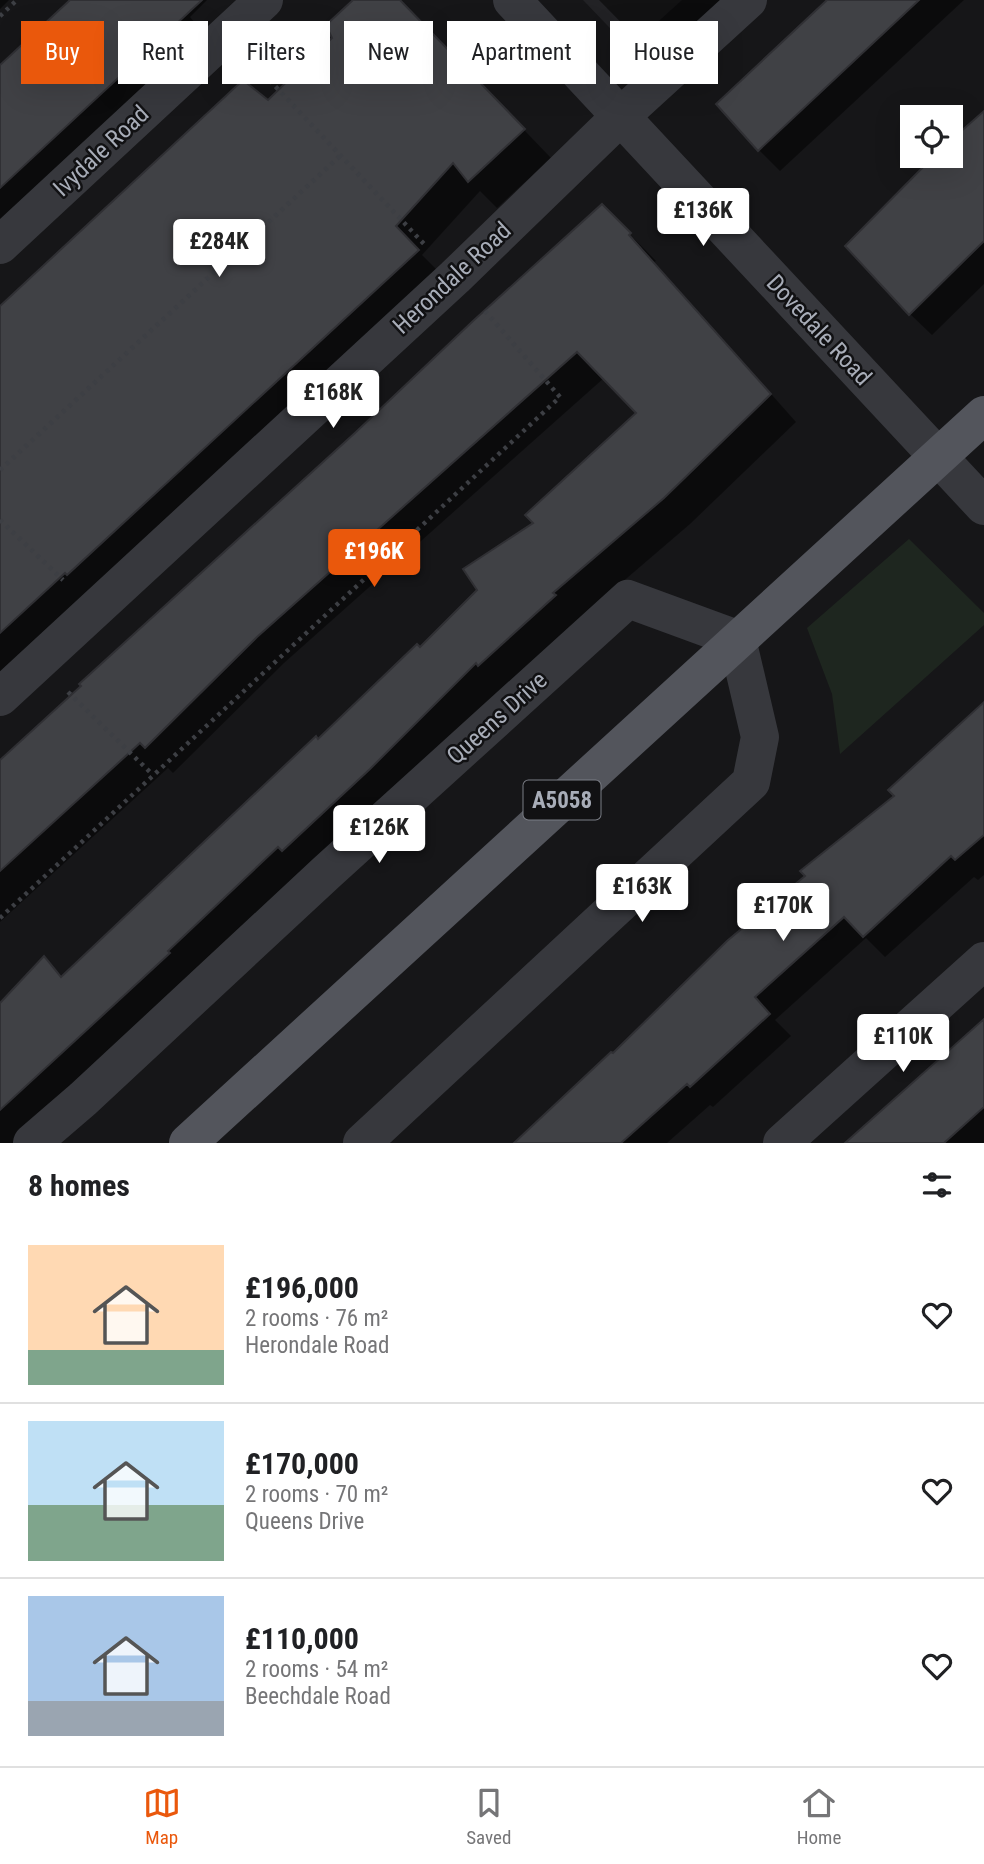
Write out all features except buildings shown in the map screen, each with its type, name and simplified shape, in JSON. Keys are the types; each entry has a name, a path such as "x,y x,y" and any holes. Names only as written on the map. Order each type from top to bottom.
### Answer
{"main road":[{"name":"A5058","path":"188,1143 984,415"}],"street":[{"name":"Ivydale Road","path":"0,245 264,0"},
{"name":"Dovedale Road","path":"512,0 984,506"},
{"name":"Herondale Road","path":"0,697 455,277 621,116 748,0"},
{"name":"Queens Drive","path":"32,1143 628,599 737,639"},
{"path":"362,1143 751,782 760,737 737,639"},
{"path":"782,1143 984,961"}],"path":[{"path":"0,16 17,0"},
{"path":"0,470 340,156"},
{"path":"0,520 94,610"},
{"path":"38,662 153,775"}],"shaded area":[{"path":"583,0 682,0 659,21 610,21 610,28"},
{"path":"909,539 984,613 984,625 840,754 832,694 807,628"}]}
